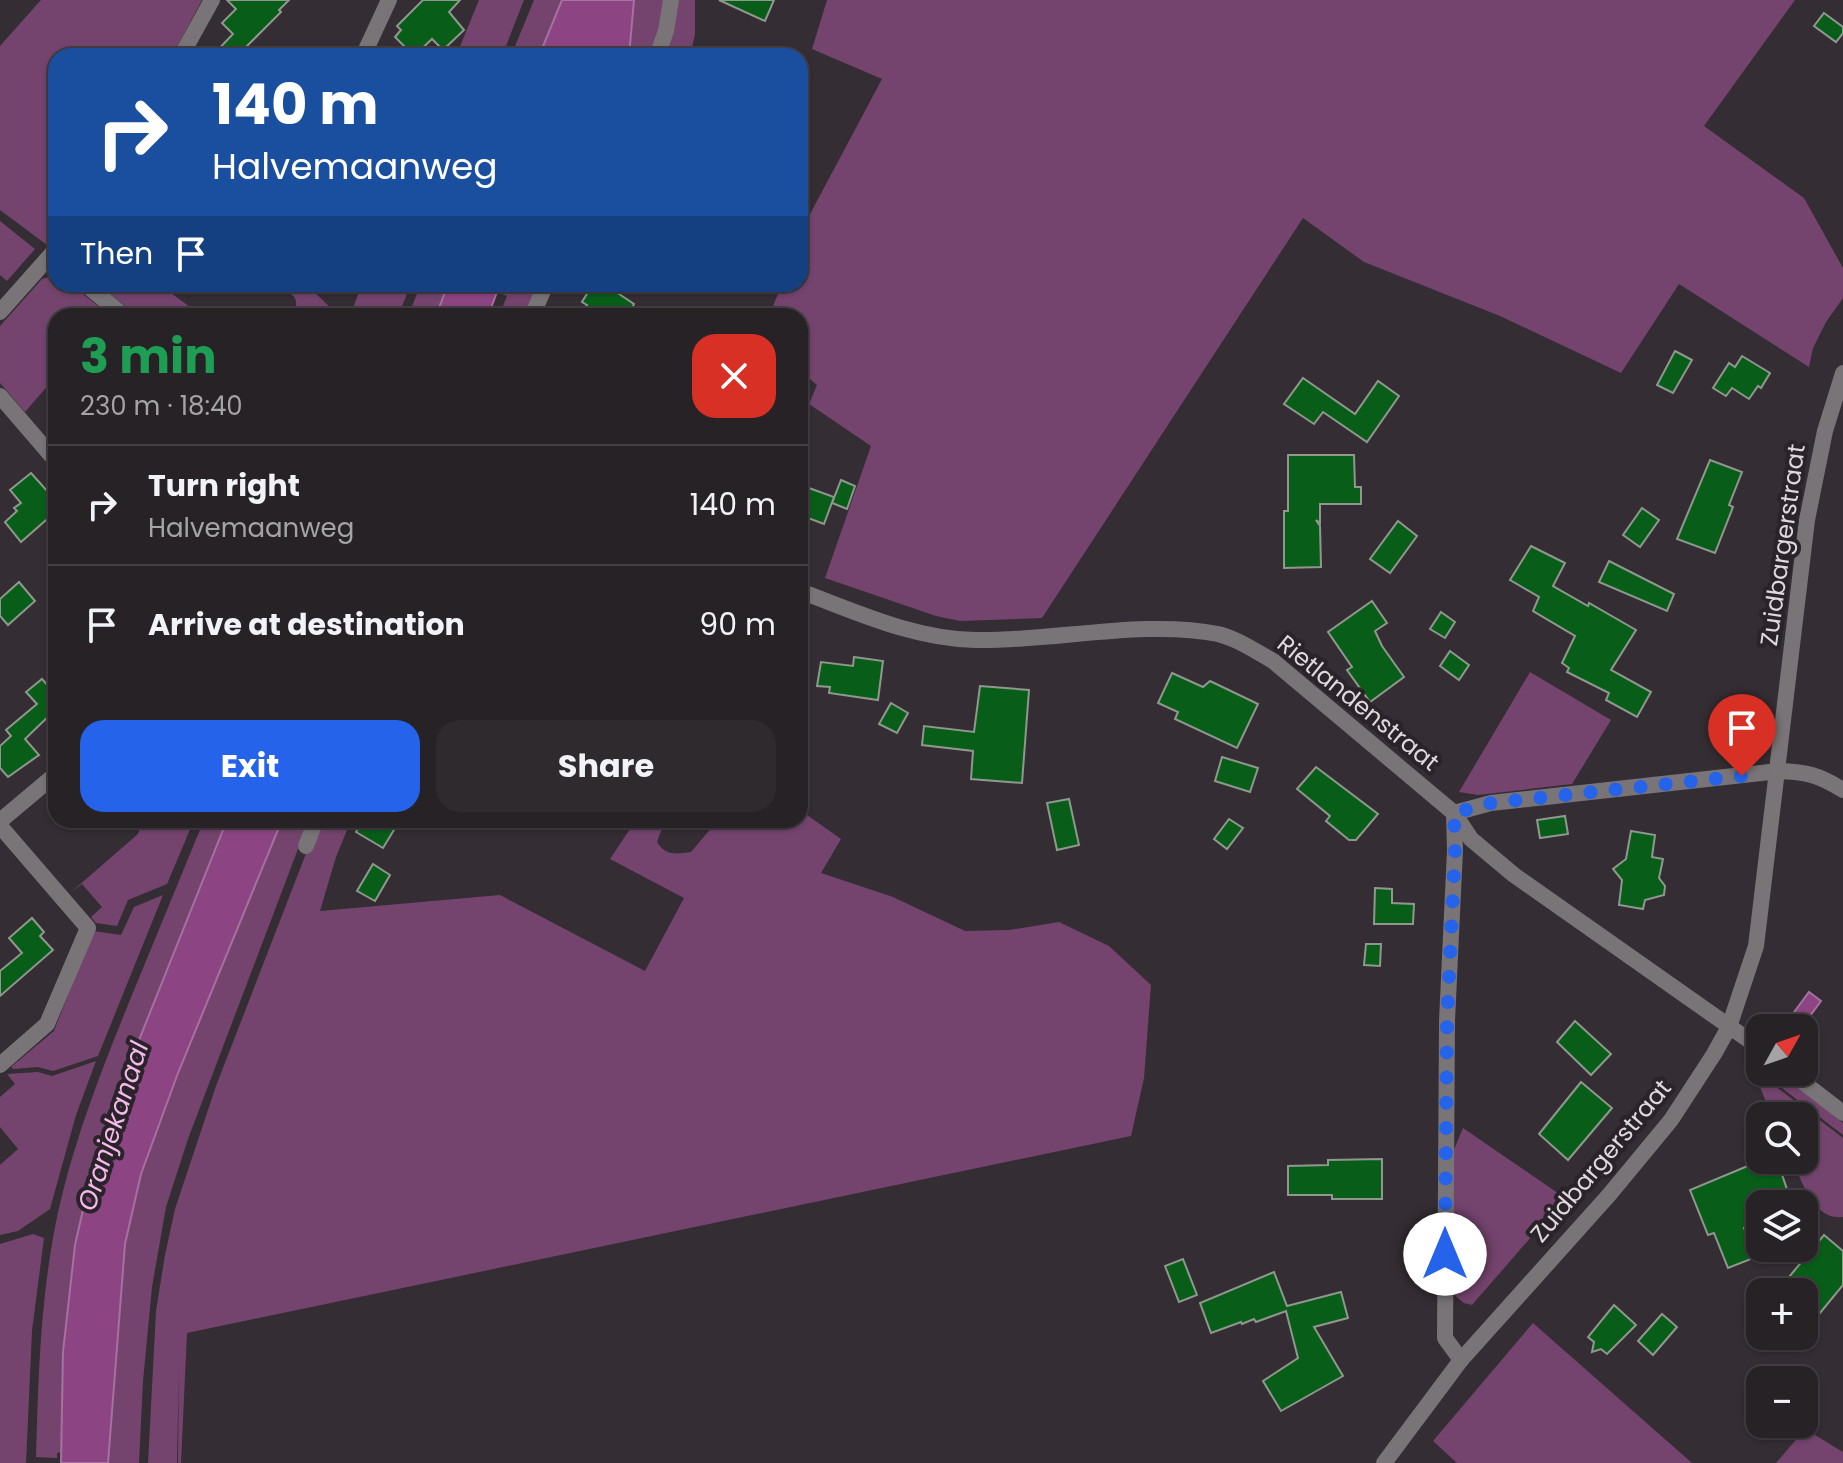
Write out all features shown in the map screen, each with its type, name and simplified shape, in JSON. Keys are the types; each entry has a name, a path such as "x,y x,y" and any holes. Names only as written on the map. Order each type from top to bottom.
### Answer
{"street":[{"path":"185,48 212,0"},
{"path":"367,48 389,0"},
{"path":"660,48 671,0"},
{"path":"0,312 48,261"},
{"path":"95,292 114,308"},
{"name":"Zuidbargerstraat","path":"1384,1463 1461,1360 1609,1195 1671,1120 1729,1027 1756,946 1807,520 1825,431 1843,373"},
{"path":"0,396 48,452"},
{"name":"Rietlandenstraat","path":"808,594 908,631 973,640 1174,630 1219,634 1243,643 1273,661 1454,813 1478,847 1746,1039"},
{"path":"1461,1360 1445,1338 1447,1021 1454,813 1491,803 1779,771 1806,772 1843,790"},
{"path":"0,1065 47,1024 88,928 0,824 48,781"},
{"path":"306,846 313,828"},
{"path":"1809,1086 1842,1110"}],"shaded area":[{"path":"41,0 202,0 176,48 48,48 47,245 0,210 0,46"},
{"path":"479,0 524,0 505,48 459,48"},
{"path":"534,0 562,0 542,48 514,48"},
{"path":"634,0 668,0 655,48 630,48"},
{"path":"677,0 695,0 692,48 666,48"},
{"path":"827,0 1795,0 1704,126 1804,198 1843,268 1843,298 1813,348 1809,367 1679,284 1621,373 1500,316 1364,262 1303,218 1042,618 960,621 936,616 825,578 871,446 809,404 817,385 808,378 808,308 772,308 779,292 808,292 808,218 882,79 812,49"},
{"path":"0,221 35,249 7,281 0,275"},
{"path":"48,277 48,292 80,292 101,308 48,308 48,385 25,412 0,383 0,326 42,279"},
{"path":"107,292 170,292 191,308 128,308"},
{"path":"289,292 314,292 331,308 294,308 296,299"},
{"path":"359,292 408,292 401,308 353,308"},
{"path":"418,292 445,292 439,308 411,308"},
{"path":"497,292 536,292 530,308 502,308 507,296"},
{"path":"1530,672 1611,720 1572,784 1478,795 1459,792"},
{"path":"808,816 841,839 821,873 893,897 965,931 1009,930 1059,922 1109,946 1151,985 1144,1078 1131,1136 187,1333 181,1463 178,1463 179,1365 177,1463 148,1463 156,1311 175,1209 216,1086 316,828 348,828 320,911 500,895 645,971 684,898 610,859 631,828 662,828 657,842 660,847 672,853 691,852 711,828 808,828"},
{"path":"140,828 191,828 167,884 128,900 117,926 96,923 91,917 102,907 82,884 70,893 138,834"},
{"path":"201,828 224,828 107,1124 94,1165 71,1286 61,1452 57,1453 57,1458 36,1457 45,1293 53,1238 67,1176 108,1054"},
{"path":"279,828 306,828 188,1139 166,1207 152,1287 139,1463 108,1463 125,1244 141,1174 178,1073"},
{"path":"163,895 98,1056 53,1071 38,1067 13,1069 11,1067 54,1031 93,931 121,935 134,907"},
{"path":"96,1061 76,1115 50,1209 18,1231 0,1235 0,1165 18,1149 0,1127 0,1097 15,1084 7,1074 38,1072 52,1076"},
{"path":"1759,1086 1775,1086 1796,1102 1766,1102"},
{"path":"1779,1086 1797,1086 1817,1102 1800,1102"},
{"path":"1818,1103 1843,1123 1843,1135 1818,1116"},
{"path":"1818,1119 1843,1138 1843,1217 1824,1213 1818,1207 1818,1190 1805,1188 1798,1174 1818,1174"},
{"path":"1463,1128 1565,1198 1472,1305 1464,1303 1452,1293 1450,1159"},
{"path":"33,1234 44,1238 32,1331 26,1463 0,1463 0,1244"},
{"path":"1533,1323 1692,1463 1457,1463 1433,1441"},
{"path":"1818,1437 1843,1452 1843,1463 1776,1463 1797,1438"}],"water":[{"path":"562,0 634,0 630,48 542,48"},
{"path":"445,292 497,292 491,308 439,308"},
{"name":"Oranjekanaal","path":"224,828 279,828 178,1073 141,1174 125,1244 108,1463 61,1463 63,1352 75,1245 93,1166 129,1065"},
{"path":"1809,992 1821,1001 1812,1014 1793,1014"}],"building":[{"path":"227,0 289,0 245,48 220,48 233,34 222,23 236,9"},
{"path":"423,0 460,0 449,12 464,30 445,48 432,39 422,48 406,48 395,37 401,30 397,26"},
{"path":"719,0 774,0 765,21"},
{"path":"1824,13 1843,27 1843,33 1836,42 1814,26"},
{"path":"588,292 616,292 634,304 632,308 585,308 587,305 582,302"},
{"path":"1675,351 1692,360 1673,393 1657,385"},
{"path":"1742,356 1770,373 1761,388 1758,386 1749,399 1732,388 1726,396 1713,388 1729,363 1735,367"},
{"path":"1303,378 1355,414 1378,381 1399,396 1367,442 1323,412 1314,424 1284,404"},
{"path":"1288,455 1354,455 1355,487 1361,487 1361,504 1320,504 1320,523 1316,520 1320,526 1321,567 1284,568"},
{"path":"1710,460 1742,472 1729,505 1733,507 1715,553 1677,539"},
{"path":"31,473 48,492 48,518 21,542 5,522 21,503 10,490"},
{"path":"841,480 855,486 847,509 832,503"},
{"path":"809,488 834,497 824,524 808,518"},
{"path":"1642,508 1659,520 1640,547 1623,535"},
{"path":"1398,521 1417,536 1390,573 1370,559"},
{"path":"1531,546 1565,563 1553,586 1636,630 1611,670 1651,692 1637,717 1606,700 1609,693 1567,672 1569,668 1562,663 1575,636 1533,611 1539,597 1510,580"},
{"path":"1609,561 1674,594 1667,611 1599,582"},
{"path":"19,582 35,601 8,625 0,616 0,599"},
{"path":"1372,601 1387,623 1375,631 1404,677 1370,702 1347,670 1352,667 1328,632"},
{"path":"1441,612 1455,622 1445,638 1430,629"},
{"path":"1450,651 1469,665 1459,680 1440,666"},
{"path":"854,657 883,661 878,700 829,693 830,687 817,686 821,662 853,666"},
{"path":"1172,673 1203,687 1210,681 1258,704 1237,748 1175,719 1178,712 1158,703"},
{"path":"42,679 48,686 48,717 25,739 39,755 8,777 0,768 0,746 11,736 6,730 37,704 26,692"},
{"path":"980,686 1029,690 1022,783 971,779 973,751 922,745 924,726 974,732"},
{"path":"891,703 908,713 897,733 879,724"},
{"path":"1222,757 1258,768 1250,792 1215,781"},
{"path":"1316,767 1378,814 1356,840 1349,840 1326,821 1330,816 1297,789"},
{"path":"1069,799 1079,845 1057,850 1047,803"},
{"path":"1565,816 1568,834 1540,838 1537,820"},
{"path":"1229,819 1243,828 1227,849 1214,839"},
{"path":"358,828 395,828 383,848 356,832"},
{"path":"1631,831 1655,835 1652,857 1663,859 1659,878 1665,886 1664,895 1645,900 1643,909 1619,905 1622,880 1613,869 1626,859"},
{"path":"373,864 390,875 375,901 357,891"},
{"path":"1375,888 1392,889 1392,903 1414,904 1413,924 1374,924"},
{"path":"32,918 44,932 40,936 53,950 0,996 0,971 22,953 9,938"},
{"path":"1366,944 1381,944 1380,966 1364,965"},
{"path":"1575,1021 1611,1054 1591,1075 1557,1042"},
{"path":"1581,1082 1612,1108 1568,1160 1539,1134"},
{"path":"1382,1159 1382,1199 1288,1195 1288,1166 1328,1165 1328,1160"},
{"path":"1746,1167 1746,1174 1782,1174 1787,1190 1746,1190 1746,1261 1728,1268 1714,1233 1708,1235 1690,1190"},
{"path":"1824,1235 1843,1251 1843,1285 1820,1313 1818,1278 1788,1278 1802,1262 1818,1262 1818,1242"},
{"path":"1183,1259 1197,1295 1179,1302 1165,1266"},
{"path":"1274,1272 1287,1306 1341,1292 1348,1318 1314,1327 1343,1376 1281,1411 1263,1381 1298,1358 1286,1311 1211,1333 1200,1303"},
{"path":"1614,1305 1636,1325 1607,1354 1601,1349 1592,1352 1594,1342 1588,1337"},
{"path":"1662,1314 1677,1327 1653,1355 1638,1341"}],"route":[{"path":"1445,1254 1447,1021 1454,813 1491,803 1742,776"}]}
